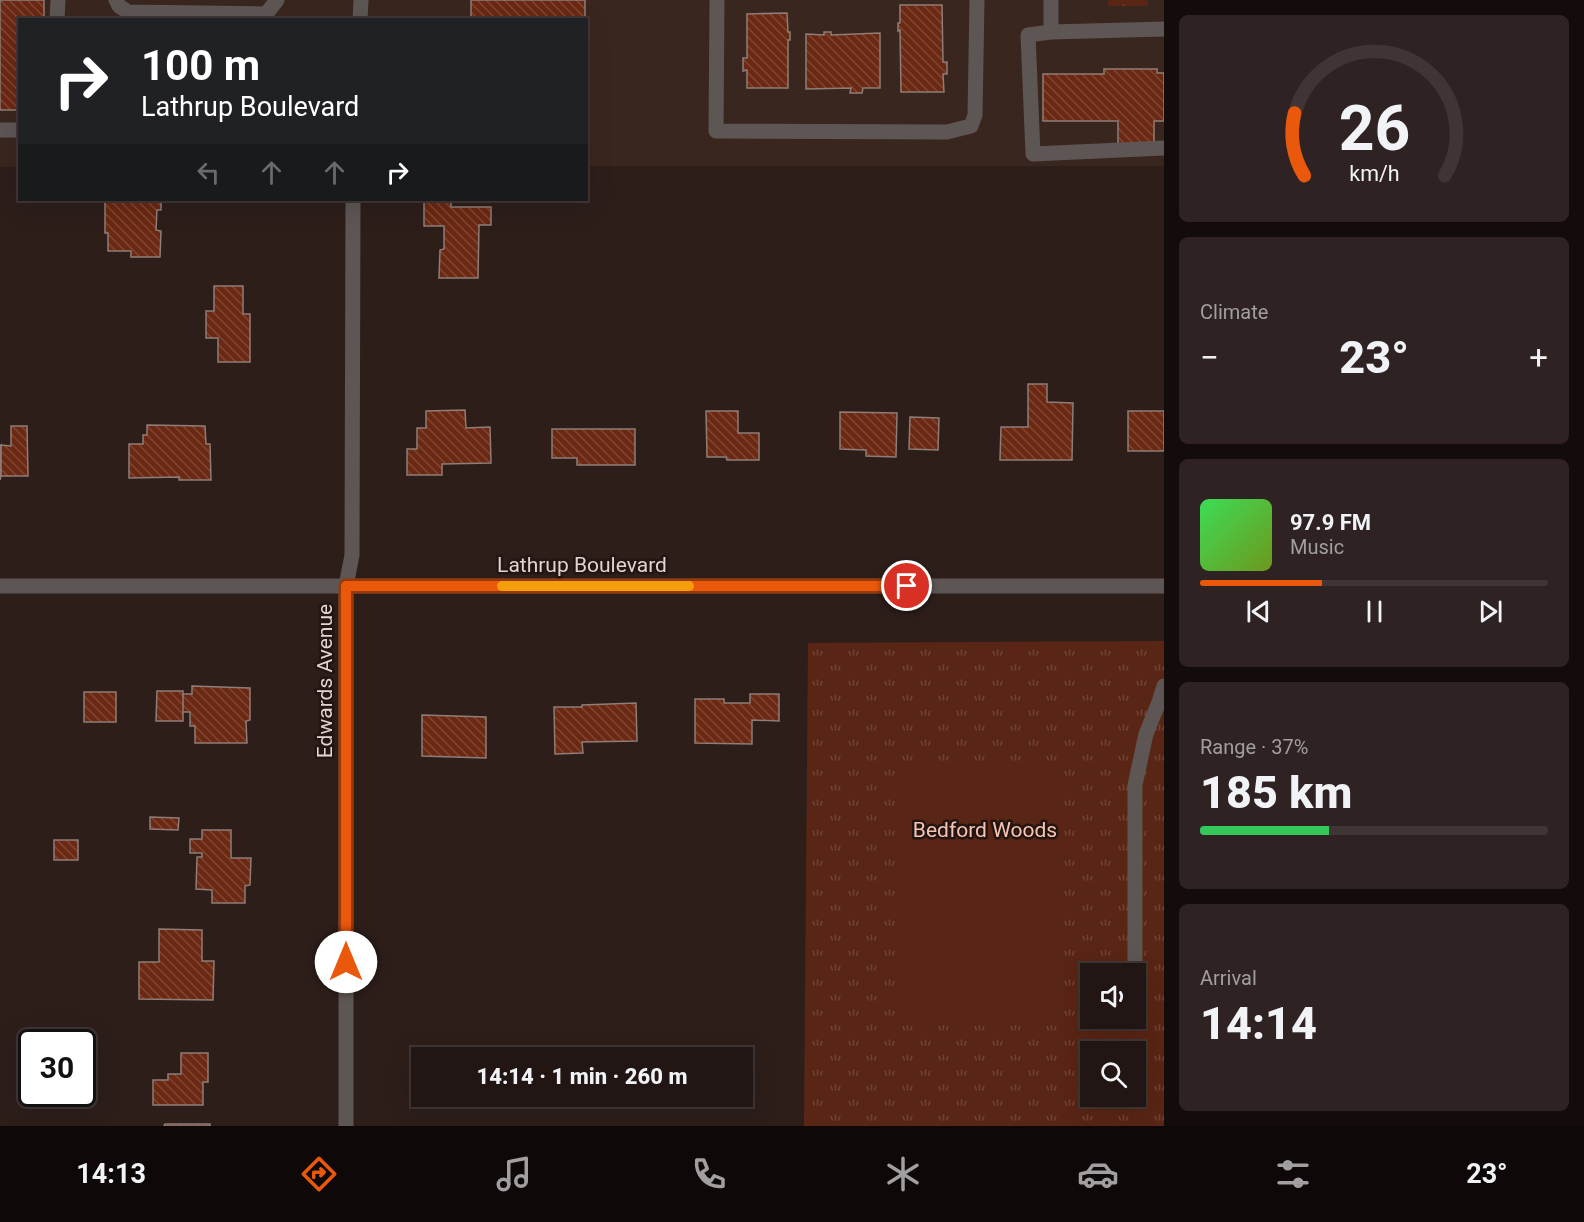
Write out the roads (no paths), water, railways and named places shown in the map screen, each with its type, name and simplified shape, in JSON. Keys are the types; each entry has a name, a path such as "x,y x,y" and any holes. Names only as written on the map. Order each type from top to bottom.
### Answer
{"street":[{"path":"57,18 58,0"},
{"path":"116,0 119,6 128,12 266,14 277,0"},
{"path":"360,18 361,0"},
{"path":"717,0 716,131 936,132 947,132 971,126 975,116 977,0"},
{"path":"1051,0 1051,33"},
{"path":"1164,29 1028,35 1034,154 1164,148"},
{"path":"0,130 18,130"},
{"name":"Edwards Avenue","path":"346,1126 346,586 352,555 352,201"},
{"name":"Lathrup Boulevard","path":"0,586 1164,586"},
{"path":"1135,963 1135,785 1146,734 1164,686"}],"park label":[{"name":"Bedford Woods","path":"985,830"}]}
